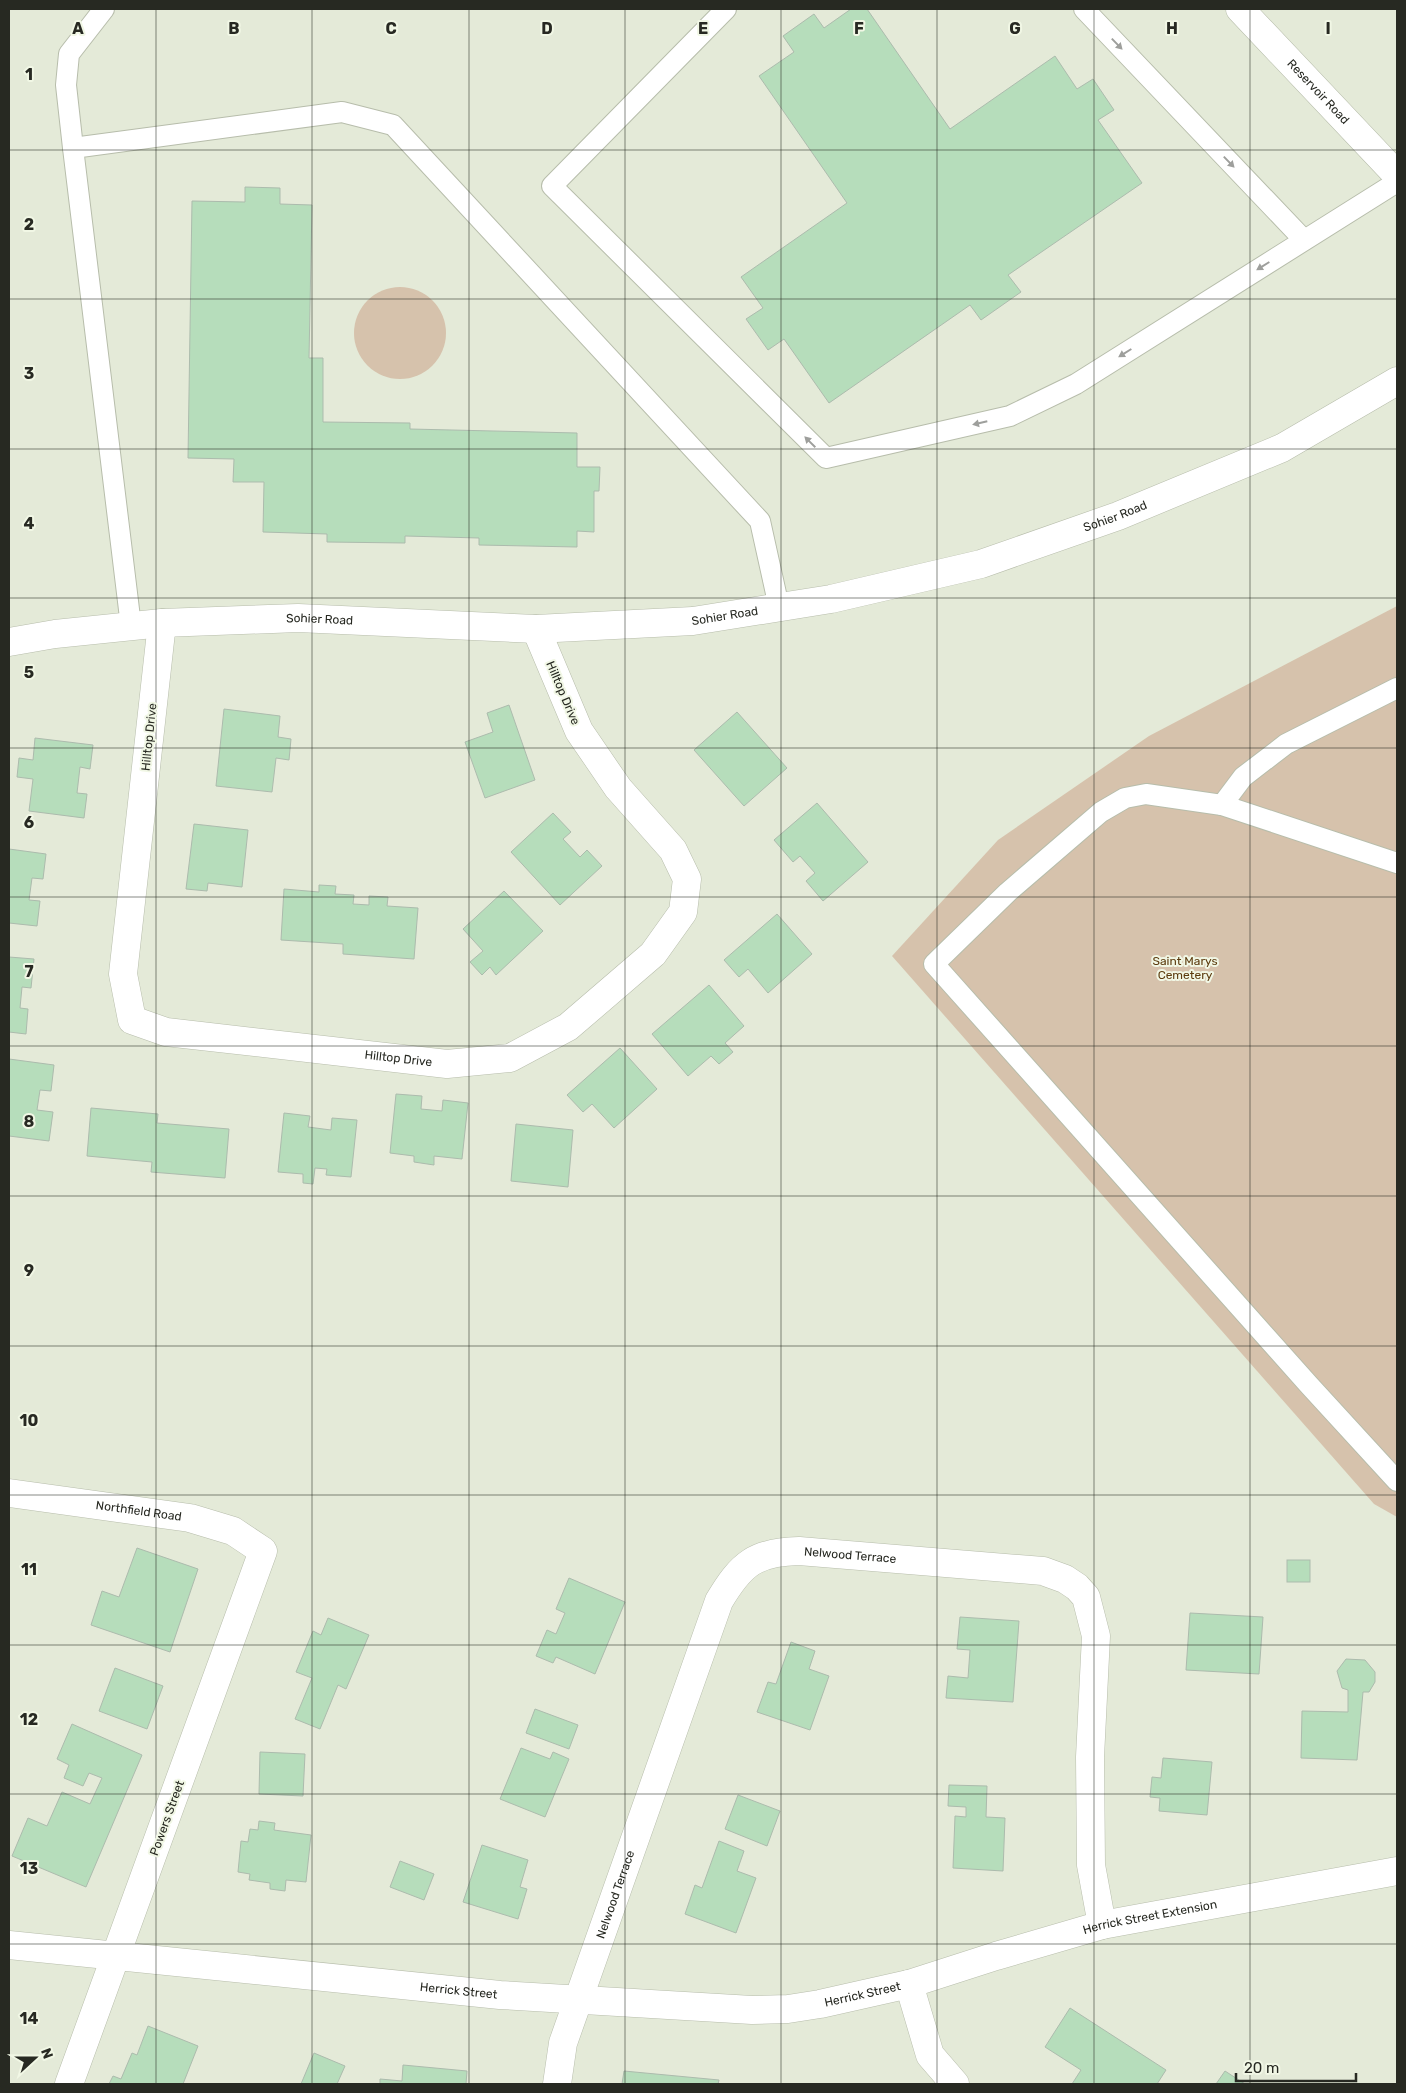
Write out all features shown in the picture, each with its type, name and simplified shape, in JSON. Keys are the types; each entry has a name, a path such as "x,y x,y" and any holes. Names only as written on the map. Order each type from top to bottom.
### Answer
{"street":[{"name":"Reservoir Road","path":"1240,9 1397,175"},
{"name":"Sohier Road","path":"9,642 55,634 162,623 298,618 536,629 693,621 831,599 981,564 1118,516 1282,448 1397,381"},
{"name":"Hilltop Drive","path":"162,623 123,974 132,1020 166,1032 447,1064 510,1058 568,1027 653,954 683,912 687,879 673,850 618,788 580,731 536,629"},
{"name":"Northfield Road","path":"9,1493 190,1518 233,1531 263,1550"},
{"name":"Powers Street","path":"69,2084 263,1550"},
{"name":"Nelwood Terrace","path":"557,2084 562,2043 719,1601 733,1578 748,1563 778,1552 799,1551 1043,1571 1065,1579 1077,1587 1086,1597 1096,1636 1090,1756 1091,1866 1102,1925"},
{"name":"Herrick Street Extension","path":"909,1984 1102,1925 1397,1871"},
{"name":"Herrick Street","path":"9,1946 500,1995 752,2010 788,2009 909,1984"},
{"path":"909,1984 930,2055 955,2084"}],"lane":[{"path":"104,9 69,54 66,85 131,626"},
{"path":"726,9 552,186 826,458 1010,416 1076,384 1397,182"},
{"path":"1084,9 1304,240"},
{"path":"73,148 342,112 393,125 760,521 779,607"},
{"path":"1222,805 1244,777 1286,744 1397,688"},
{"path":"1397,863 1222,805 1146,794 1124,798 1101,812 1008,892 934,964 1309,1385 1397,1481"}],"green space":[{"path":"400,287 417,291 432,301 442,316 446,333 442,350 432,365 417,375 400,379 383,375 368,365 358,350 354,333 358,316 368,301 383,291"},
{"name":"Saint Marys Cemetery","path":"1397,606 1397,1517 1374,1504 892,956 998,840 1149,736"}],"building":[{"path":"851,9 867,9 950,129 1055,56 1077,89 1093,79 1114,110 1098,120 1142,183 1008,275 1021,292 981,320 970,305 829,403 784,339 768,350 746,319 763,308 741,277 847,203 759,76 794,52 783,36 814,14 824,28"},
{"path":"245,187 280,188 280,204 312,205 309,358 323,358 323,422 410,423 410,429 577,433 577,467 600,467 599,491 594,491 594,532 577,531 577,547 479,545 479,538 405,536 405,543 327,542 327,534 263,532 264,482 233,482 234,459 188,458 192,201 245,202"},
{"path":"509,705 535,780 485,798 465,742 493,732 487,713"},
{"path":"224,709 280,716 278,737 291,739 289,760 276,758 272,792 216,786"},
{"path":"737,712 787,768 744,806 694,750"},
{"path":"35,738 93,745 90,769 80,767 77,793 87,794 84,818 29,811 33,779 17,777 19,758 33,760"},
{"path":"817,803 868,862 823,901 806,881 815,873 800,856 793,862 774,840"},
{"path":"553,813 571,832 563,839 580,857 587,850 602,866 560,905 511,852"},
{"path":"194,824 248,830 242,887 208,883 207,891 186,889"},
{"path":"9,849 46,854 43,879 32,878 29,900 40,901 37,926 9,923"},
{"path":"319,885 336,886 335,894 354,895 353,904 369,905 369,896 388,897 387,906 418,908 414,959 343,954 343,944 281,940 284,889 319,892"},
{"path":"504,891 543,931 496,975 490,967 482,975 470,962 483,951 463,929"},
{"path":"777,914 812,954 768,993 748,969 739,977 724,960"},
{"path":"9,957 34,959 31,988 22,987 20,1008 28,1009 26,1034 9,1032"},
{"path":"709,985 744,1026 725,1043 733,1052 719,1064 711,1056 688,1076 652,1034"},
{"path":"620,1048 657,1089 614,1128 592,1104 583,1112 567,1095"},
{"path":"9,1059 54,1065 51,1091 40,1090 37,1110 53,1112 49,1141 9,1136"},
{"path":"396,1094 422,1096 421,1109 442,1111 443,1100 468,1103 462,1159 434,1156 434,1165 414,1162 414,1156 390,1153"},
{"path":"91,1108 158,1114 157,1123 229,1129 225,1178 151,1172 152,1162 87,1156"},
{"path":"284,1113 310,1116 308,1127 331,1130 332,1118 357,1120 351,1177 326,1175 327,1169 315,1168 313,1184 303,1183 303,1174 278,1172"},
{"path":"516,1124 573,1130 568,1187 511,1181"},
{"path":"137,1548 198,1569 170,1652 91,1625 102,1591 119,1597"},
{"path":"1287,1560 1310,1560 1310,1582 1287,1582"},
{"path":"569,1578 625,1602 595,1674 556,1657 553,1663 536,1656 547,1630 556,1634 565,1613 556,1609"},
{"path":"1190,1613 1263,1617 1259,1674 1186,1670"},
{"path":"960,1617 1019,1621 1013,1702 946,1698 948,1676 968,1678 970,1650 957,1649"},
{"path":"328,1618 369,1635 346,1689 338,1685 320,1729 295,1719 312,1678 296,1672 313,1631 321,1635"},
{"path":"791,1642 815,1651 809,1669 829,1676 810,1730 757,1712 768,1682 776,1684"},
{"path":"1346,1659 1365,1660 1375,1672 1375,1682 1369,1692 1363,1692 1357,1760 1301,1758 1302,1711 1348,1712 1348,1690 1342,1688 1337,1671"},
{"path":"115,1668 163,1686 147,1729 99,1711"},
{"path":"535,1709 578,1725 569,1749 526,1733"},
{"path":"72,1724 142,1755 86,1887 12,1856 28,1818 47,1826 62,1792 90,1804 102,1778 89,1773 83,1786 64,1778 69,1765 57,1759"},
{"path":"521,1748 550,1759 553,1752 569,1759 545,1817 500,1799"},
{"path":"260,1752 305,1754 303,1796 259,1794"},
{"path":"1163,1758 1212,1762 1207,1815 1159,1811 1160,1798 1150,1797 1152,1777 1161,1778"},
{"path":"949,1785 987,1786 986,1817 1005,1818 1003,1871 953,1868 955,1816 966,1817 966,1807 948,1806"},
{"path":"738,1795 780,1811 767,1846 725,1829"},
{"path":"259,1821 275,1823 274,1830 311,1835 306,1882 286,1880 285,1891 270,1889 270,1883 249,1880 250,1874 238,1872 241,1841 248,1842 250,1829 258,1830"},
{"path":"719,1841 744,1851 737,1871 756,1878 736,1933 685,1914 695,1885 702,1888"},
{"path":"482,1845 528,1860 520,1887 527,1889 518,1919 463,1902"},
{"path":"400,1861 434,1874 424,1900 390,1887"},
{"path":"1070,2008 1166,2070 1157,2084 1072,2084 1081,2070 1045,2047"},
{"path":"148,2026 198,2046 183,2084 109,2084 113,2076 121,2079 132,2053 137,2055"},
{"path":"314,2053 345,2066 337,2084 301,2084"},
{"path":"403,2065 467,2071 466,2084 380,2084 380,2079 402,2081"},
{"path":"624,2071 719,2080 718,2084 622,2084"},
{"path":"1225,2071 1245,2084 1216,2084"}]}
